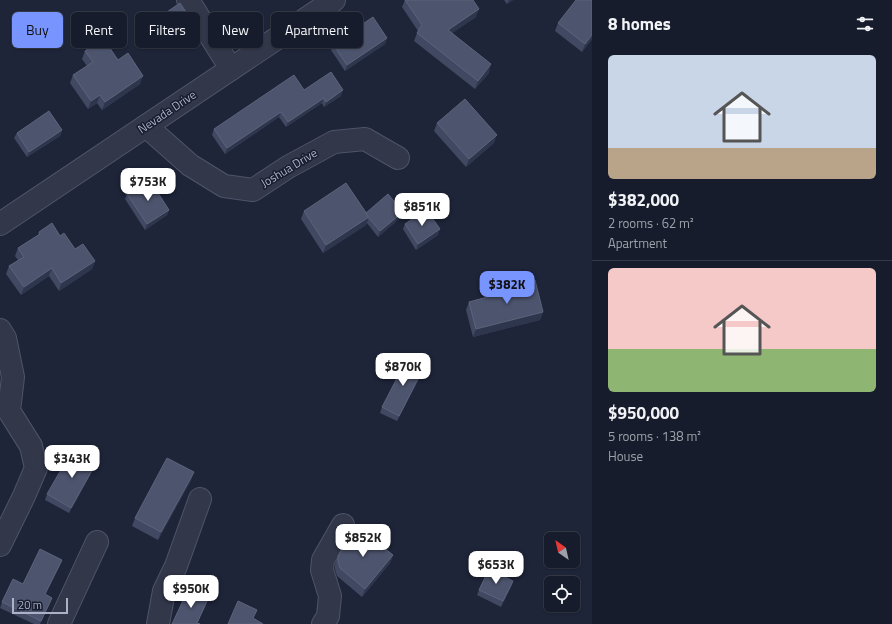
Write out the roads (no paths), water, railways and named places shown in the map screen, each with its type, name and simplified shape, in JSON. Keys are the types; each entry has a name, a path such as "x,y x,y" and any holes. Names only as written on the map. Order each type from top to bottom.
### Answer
{"street":[{"path":"188,0 231,69"},
{"name":"Nevada Drive","path":"0,224 334,0"},
{"name":"Joshua Drive","path":"146,126 190,165 224,186 253,190 288,167 334,142 365,139 398,158"},
{"path":"0,330 5,338 13,377 10,411 31,446 36,468 0,545"},
{"path":"158,624 164,591 176,566 200,499"},
{"path":"323,624 328,616 330,596 322,570 323,560 343,525"},
{"path":"59,624 97,542"}]}
